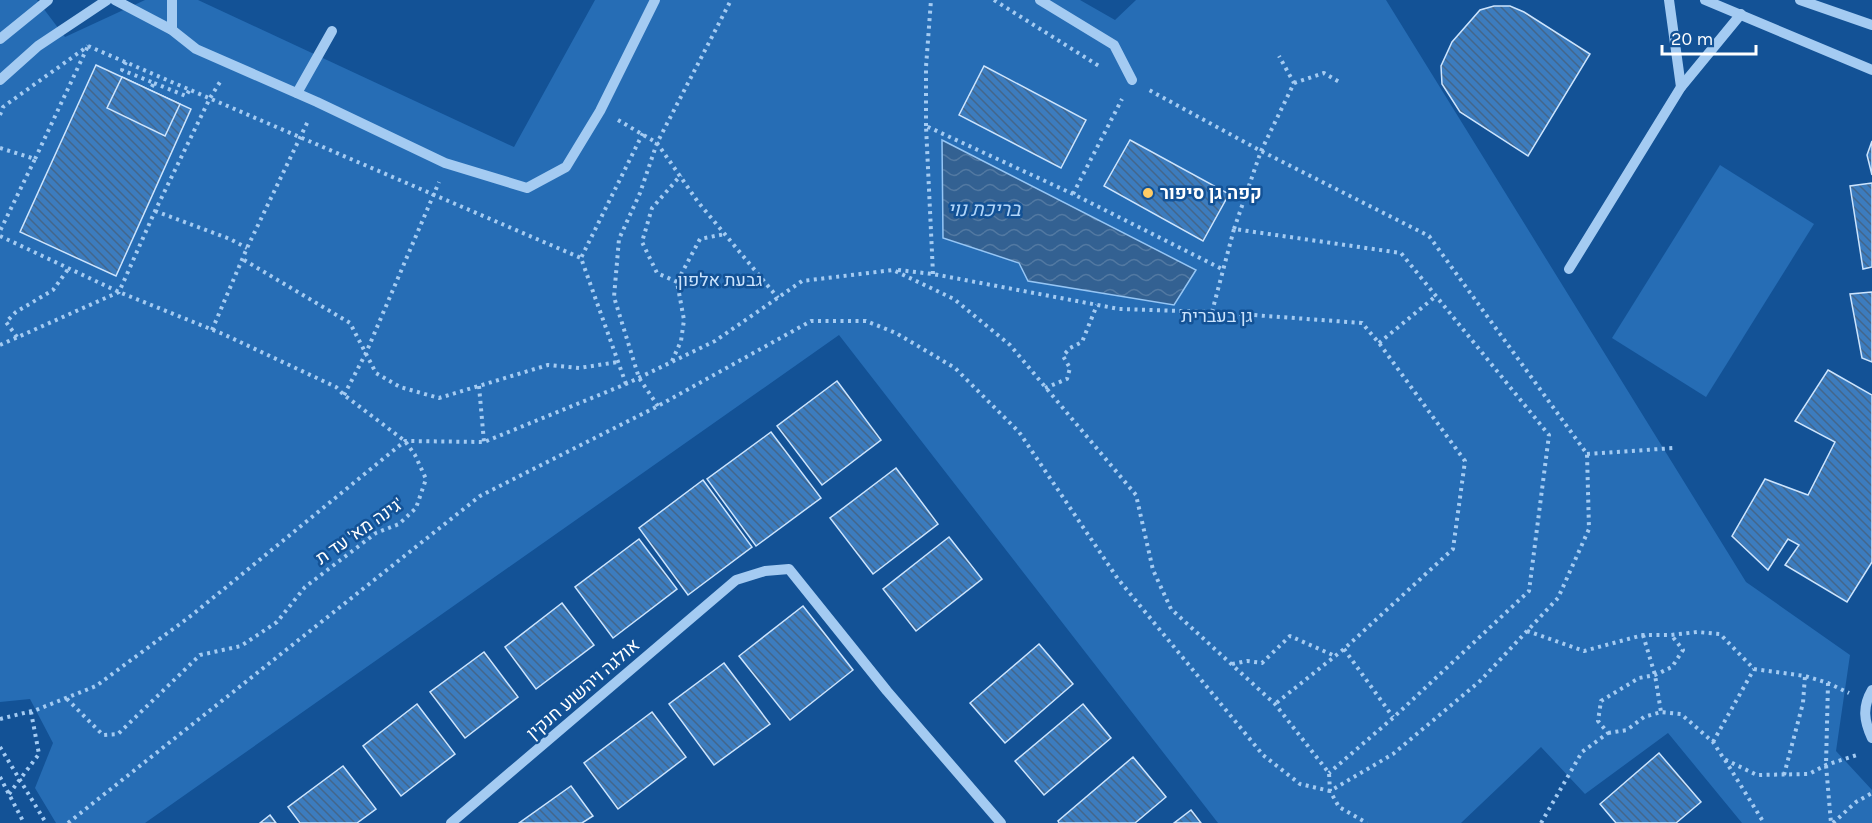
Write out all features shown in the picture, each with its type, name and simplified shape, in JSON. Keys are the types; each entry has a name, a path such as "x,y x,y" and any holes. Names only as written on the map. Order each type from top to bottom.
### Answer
{"street":[{"path":"0,39 48,0"},
{"path":"0,80 38,46 107,0"},
{"path":"116,0 172,30 196,49 317,102 445,164 527,188 566,167 600,111 655,0"},
{"path":"172,0 172,30"},
{"path":"1040,0 1114,45 1132,80"},
{"path":"1669,0 1681,87"},
{"path":"1705,0 1872,70"},
{"path":"1800,0 1872,25"},
{"path":"1569,269 1681,87 1741,14"},
{"path":"297,93 332,31"},
{"name":"אולגה ויהשוע חנקין","path":"454,822 736,580 765,570 789,569 887,691 1001,823"},
{"path":"1872,690 1865,701 1865,723 1872,738"}],"path":[{"path":"658,406 639,378 614,297 619,239 640,193 657,143 731,0"},
{"path":"931,0 926,67 933,274"},
{"path":"68,823 480,496 658,406 811,321 866,321 896,333 955,368 1019,432 1118,579 1263,756 1300,783 1330,791 1393,754 1480,681 1562,592 1589,529 1587,454 1429,236 1261,152 1132,80 1098,65 994,0"},
{"path":"88,46 581,258"},
{"path":"0,114 3,107 88,46"},
{"path":"0,231 88,46"},
{"path":"1279,56 1294,83"},
{"path":"126,62 122,70 186,96 190,89"},
{"path":"0,345 119,292 155,211 210,98 231,64"},
{"path":"1212,312 1234,229 1261,152 1294,83 1324,73 1341,83"},
{"path":"1073,194 1132,80"},
{"path":"150,90 154,83"},
{"path":"212,330 244,260 247,248 317,102"},
{"path":"600,111 657,143 698,202 778,298"},
{"path":"927,126 1073,194 1222,270"},
{"path":"626,384 581,258 643,134"},
{"path":"0,148 34,159"},
{"path":"344,395 366,353 435,195 445,164"},
{"path":"677,282 657,273 642,242 652,208 681,175"},
{"path":"155,211 230,238 247,248"},
{"path":"1234,229 1401,253 1549,435 1529,591 1394,717 1329,773"},
{"path":"672,362 681,341 684,320 677,282 700,239 725,234"},
{"path":"0,236 119,292 212,330 336,387 405,441 484,442 626,384 715,341 802,281 893,270 933,274 1119,309 1212,312 1362,323 1465,461 1453,549 1344,649 1275,704"},
{"path":"244,260 350,323 376,373 400,387 439,398 548,365 579,368 618,363"},
{"path":"17,337 6,322 16,312 53,290 69,268"},
{"path":"893,270 954,299 1010,345 1136,495 1153,570 1171,609 1275,704 1329,773 1330,791 1340,807 1367,823"},
{"path":"1379,343 1436,296"},
{"path":"1045,388 1067,379 1070,368 1063,356 1070,348 1082,342 1097,305"},
{"path":"479,386 484,442"},
{"path":"0,718 31,712 96,686 192,615 405,441"},
{"name":"גינה מא' עד ת'","path":"66,698 103,735 118,734 200,655 241,646 277,622 305,587 376,533 399,524 416,508 426,479 415,455 405,441"},
{"path":"1587,454 1674,448"},
{"path":"1527,631 1584,651 1643,635 1697,632 1720,634 1754,669 1805,676 1865,701"},
{"path":"1643,635 1655,675 1661,712"},
{"path":"1608,733 1599,721 1601,701 1639,678 1655,675 1672,667 1683,650 1671,635"},
{"path":"1232,664 1247,661 1262,663 1290,636 1335,656"},
{"path":"1344,649 1394,717"},
{"path":"1713,742 1754,669"},
{"path":"1784,775 1803,703 1805,676"},
{"path":"1828,684 1826,765 1832,823"},
{"path":"9,794 39,754 31,712"},
{"path":"1541,823 1582,752 1608,733 1627,730 1644,717 1661,712 1681,714 1713,742 1764,823"},
{"path":"0,747 46,823"},
{"path":"1724,759 1757,775 1809,774 1826,765 1863,753"},
{"path":"0,777 24,823"},
{"path":"1832,823 1856,802 1872,793"}],"green space":[{"name":"גן בעברית","path":"0,0 37,0 65,37 145,0 198,0 514,147 595,0 1080,0 1115,20 1136,0 1386,0 1746,582 1850,655 1836,751 1872,790 1872,823 1742,823 1668,733 1585,794 1541,747 1461,823 1218,823 839,335 145,823 56,823 35,788 53,743 30,699 0,702"},
{"path":"1720,165 1814,224 1706,397 1612,338"}],"water":[{"name":"בריכת נוי","path":"942,140 1196,270 1174,305 1028,281 1019,263 943,238"}],"building":[{"path":"1494,6 1510,6 1524,12 1590,54 1528,156 1460,112 1442,84 1441,66 1452,42 1480,10"},
{"path":"96,65 191,109 116,276 20,232"},
{"path":"984,66 1086,120 1061,168 959,115"},
{"path":"122,77 180,104 165,136 107,108"},
{"path":"1130,140 1229,194 1203,241 1104,186"},
{"path":"1872,141 1872,175 1867,155"},
{"path":"1872,183 1872,267 1863,269 1850,186"},
{"path":"1872,292 1872,362 1862,358 1850,294"},
{"path":"1828,370 1872,395 1872,562 1847,602 1785,565 1799,545 1788,539 1768,570 1732,536 1765,479 1808,495 1835,442 1795,421"},
{"path":"837,381 881,440 822,485 777,426"},
{"path":"771,432 821,498 756,546 707,479"},
{"path":"896,468 938,524 873,574 830,518"},
{"path":"703,480 752,547 688,595 639,528"},
{"path":"949,537 982,579 916,631 883,589"},
{"path":"639,539 677,589 613,638 575,587"},
{"path":"562,603 594,645 536,689 505,647"},
{"path":"803,606 853,670 790,720 739,656"},
{"path":"1039,644 1073,684 1005,743 970,703"},
{"path":"484,652 518,697 465,738 430,692"},
{"path":"724,663 770,724 714,765 669,704"},
{"path":"417,704 455,754 401,796 363,746"},
{"path":"1083,704 1111,738 1044,795 1015,761"},
{"path":"652,712 686,757 618,809 584,763"},
{"path":"1659,753 1701,802 1676,823 1616,823 1600,804"},
{"path":"1133,757 1166,797 1135,823 1059,823 1058,821"},
{"path":"343,766 376,809 357,823 300,823 288,807"},
{"path":"571,786 593,816 582,823 519,823"},
{"path":"1191,810 1201,823 1174,823"},
{"path":"270,815 276,823 260,823"}],"place":[{"name":"קפה גן סיפור","path":"1148,193"}],"park label":[{"name":"גבעת אלפון","path":"720,280"}]}
